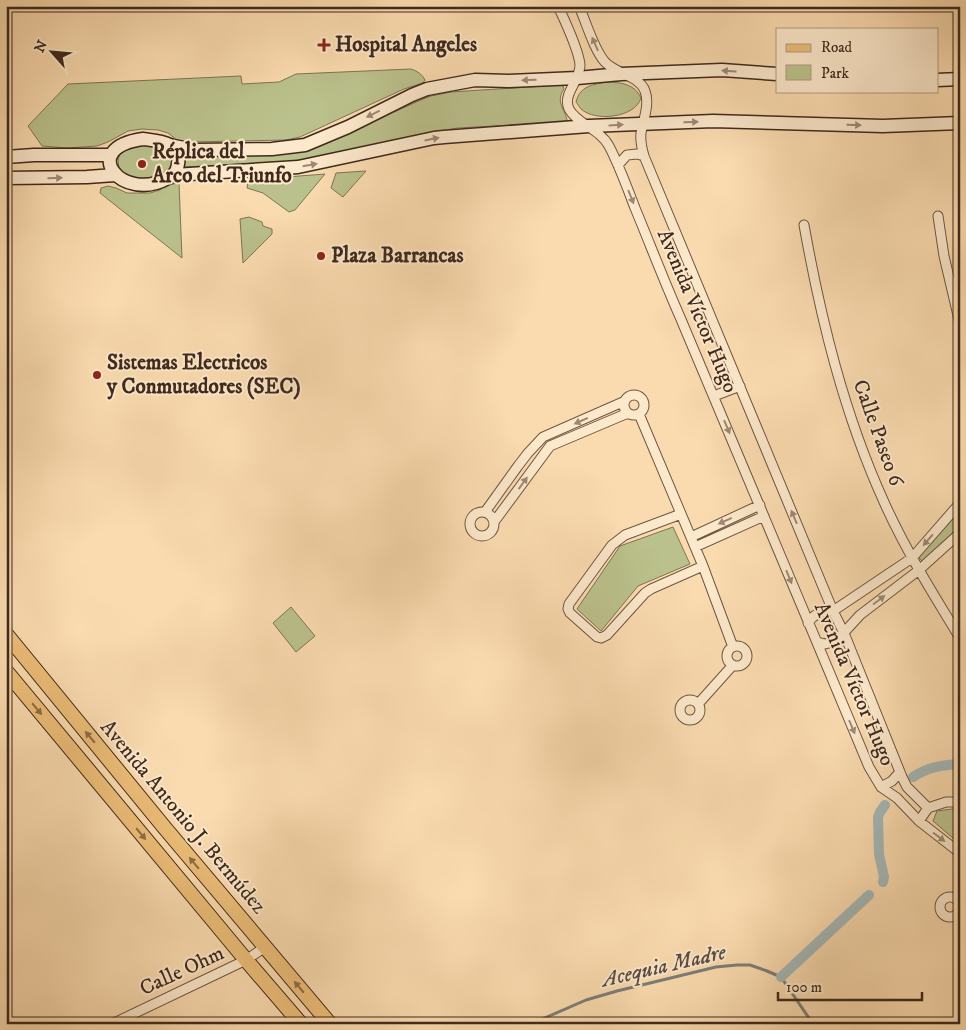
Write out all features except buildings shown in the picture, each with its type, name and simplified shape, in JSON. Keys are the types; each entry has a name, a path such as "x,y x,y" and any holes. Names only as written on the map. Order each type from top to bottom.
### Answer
{"main road":[{"path":"776,74 722,70 509,81 476,80 427,89 305,145 272,149 194,150 156,140 143,139 131,141 116,148 111,155 110,162 115,175 123,181 133,184 146,184 165,180 174,175 298,167 434,138 589,126 713,121 882,126 960,123"},
{"path":"938,80 960,80"},
{"path":"174,146 178,152 179,159 178,168 174,175"},
{"path":"6,156 111,155"},
{"path":"6,178 115,175"},
{"name":"Avenida Antonio J. Bermúdez","path":"6,634 164,827 330,1024"},
{"name":"Avenida Antonio J. Bermúdez","path":"6,671 301,1024"}],"street":[{"path":"558,6 577,53 580,68 578,78 568,96 567,104 574,115 589,126"},
{"path":"579,6 604,62 621,74 637,81 645,90 647,104 643,124"},
{"name":"Avenida Víctor Hugo","path":"589,126 603,137 618,165 808,624 869,767 881,787 892,781 900,772 844,633 833,611 644,156 641,136 643,124"},
{"path":"618,165 627,155 637,154 644,156"},
{"path":"938,216 944,256 960,324"},
{"name":"Calle Paseo 6","path":"804,225 828,342 846,402 866,458 880,494 912,558 960,638"},
{"path":"714,396 740,386"},
{"path":"633,395 642,398 644,404 644,408 639,414 628,413 550,446 494,522 493,530 487,536 479,536 472,531 470,523 474,516 485,512 523,459 544,437 625,401 633,395"},
{"path":"625,401 628,413"},
{"path":"639,414 703,566 733,647"},
{"path":"544,437 550,446"},
{"path":"808,624 820,612 833,611 912,558 960,503"},
{"path":"691,537 760,505"},
{"path":"485,512 491,516 494,522"},
{"path":"681,514 619,539 612,545 569,604 568,609 597,637 601,638 607,635 645,593 703,566"},
{"path":"695,547 764,516"},
{"path":"817,642 825,644 839,638 860,615 919,570 960,533"},
{"path":"852,599 860,615"},
{"path":"740,646 745,650 747,656 745,662 740,666 733,665 730,664 727,658 728,651 733,647 740,646"},
{"path":"698,704 733,665"},
{"path":"900,772 907,787 928,808"},
{"path":"881,787 897,798 919,821 960,852"},
{"path":"897,798 907,787"},
{"path":"919,821 928,808 946,802 960,802"},
{"name":"Calle Ohm","path":"112,1024 246,960 265,947"}],"green space":[{"path":"411,69 422,76 425,80 423,83 404,89 300,137 286,140 188,142 177,140 168,133 158,130 142,129 128,131 97,146 67,148 42,146 28,126 68,84 241,76 242,84 279,82 296,74"},
{"path":"606,82 622,83 631,87 641,98 637,105 623,114 605,117 595,116 581,109 576,102 580,93 587,87"},
{"path":"560,85 564,89 560,102 566,116 566,122 458,128 426,133 299,161 184,167 186,158 292,152 310,149 431,96 451,92"},
{"path":"141,145 164,148 171,154 171,166 161,174 143,180 127,177 119,167 118,159 123,151"},
{"path":"366,171 343,197 331,188 336,173"},
{"path":"325,174 295,210 289,212 263,193 247,188 248,180"},
{"path":"179,183 182,258 100,193 101,188 108,186 127,193 150,193 160,190 167,185"},
{"path":"249,217 262,222 263,226 272,229 272,234 243,263 240,219"},
{"path":"960,511 960,526 922,561 919,558 922,553"},
{"path":"673,527 690,564 638,586 601,631 577,609 620,546"},
{"path":"291,607 315,636 296,652 273,623"},
{"path":"960,808 960,844 933,821 937,811"}],"waterway":[{"path":"913,777 935,767 960,764"},
{"path":"883,882 884,877 879,854 878,817 885,805"},
{"path":"781,977 869,895"},
{"name":"Acequia Madre","path":"531,1024 586,1000 617,991 716,967 737,965 750,965 781,977 813,1024"}],"place":[{"name":"Hospital Angeles","path":"324,45"},
{"name":"Réplica del Arco del Triunfo","path":"142,164"},
{"name":"Plaza Barrancas","path":"321,256"},
{"name":"Sistemas Electricos y Conmutadores (SEC)","path":"97,375"}]}
